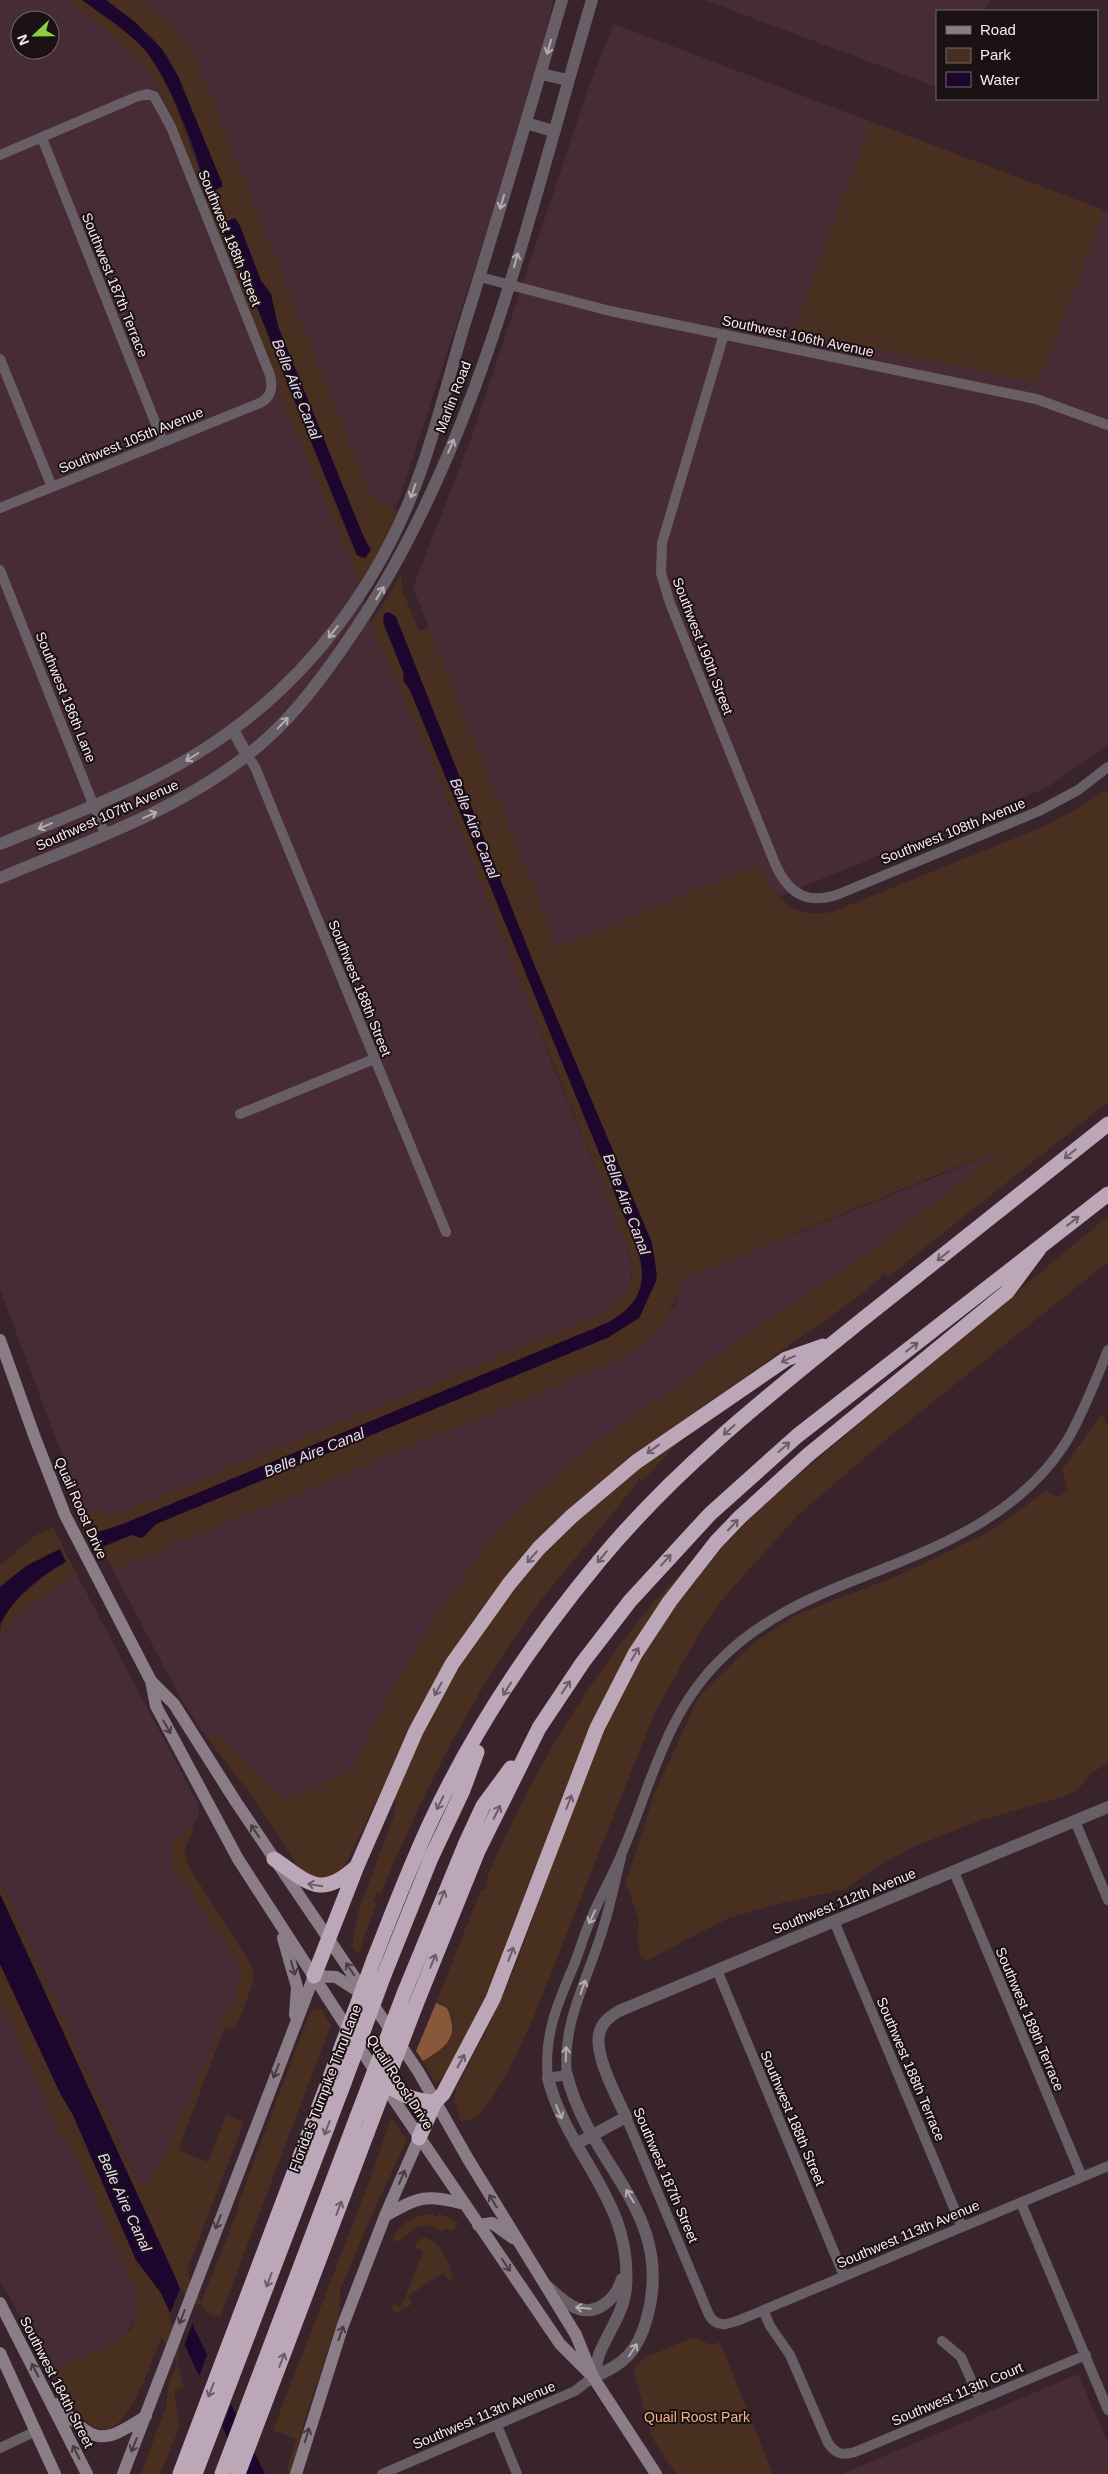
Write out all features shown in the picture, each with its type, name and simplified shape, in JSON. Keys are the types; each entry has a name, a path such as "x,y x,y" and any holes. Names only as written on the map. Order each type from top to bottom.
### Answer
{"highway":[{"path":"180,2474 374,1959 434,1816 490,1715 553,1619 626,1530 708,1449 834,1342 1108,1124"},
{"path":"222,2474 405,1991 449,1880 483,1806 540,1728 583,1662 630,1601 710,1514 797,1436 1108,1194"},
{"path":"419,2138 435,2102 444,2094 493,1999 597,1728 635,1654 670,1601 716,1542 740,1517 808,1454 1007,1292 1038,1249"},
{"path":"314,1976 357,1866 416,1731 439,1686 478,1625 539,1548 601,1490 659,1445 786,1359 834,1342"},
{"name":"Florida's Turnpike Thru Lane","path":"195,2474 384,1976 431,1858 463,1790 490,1715"},
{"path":"238,2474 415,2007 478,1850 540,1728"},
{"path":"274,1860 304,1882 316,1886 336,1883 357,1866"},
{"path":"382,2082 404,2097 435,2102"}],"main road":[{"name":"Quail Roost Drive","path":"0,1340 65,1515 151,1681 156,1706 234,1851 382,2082 478,2225 560,2344 594,2377"},
{"name":"Quail Roost Drive","path":"151,1681 174,1704 274,1860 330,1938 418,2071 518,2242 576,2335 594,2377 656,2474"},
{"path":"278,1921 296,1980 294,2025"},
{"path":"123,2474 146,2416 168,2351 314,1976 336,1977 371,1999"},
{"path":"296,2474 330,2362 385,2216 419,2138"},
{"path":"385,2216 413,2201 429,2197 464,2204"},
{"path":"478,2225 492,2223 518,2242"},
{"name":"Southwest 184th Street","path":"0,2303 87,2474"},
{"path":"0,2353 55,2474"},
{"path":"49,2398 80,2427 97,2436 116,2435 146,2416"}],"street":[{"name":"Marlin Road","path":"233,730 303,667 344,618 378,564 412,494 480,277 562,0"},
{"name":"Marlin Road","path":"247,756 278,728 318,684 363,619 402,555 424,510 470,400 509,285 592,0"},
{"path":"541,74 568,80"},
{"name":"Southwest 188th Street","path":"42,138 140,95 154,96 171,128 270,375 270,394"},
{"path":"526,123 553,131"},
{"path":"0,155 42,138"},
{"name":"Southwest 187th Terrace","path":"42,138 164,442"},
{"name":"Southwest 106th Avenue","path":"480,277 610,311 1036,399 1108,425"},
{"name":"Southwest 190th Street","path":"724,334 664,534 661,573 670,603 776,866 786,884 801,895"},
{"path":"0,358 52,487"},
{"name":"Southwest 105th Avenue","path":"0,508 260,403 270,394"},
{"name":"Southwest 186th Lane","path":"0,570 105,834"},
{"path":"233,730 247,756"},
{"name":"Southwest 107th Avenue","path":"0,844 94,805 170,770 233,730"},
{"name":"Southwest 188th Street","path":"247,756 255,767 446,1232"},
{"name":"Southwest 107th Avenue","path":"0,878 105,834 190,795 247,756"},
{"name":"Southwest 108th Avenue","path":"801,895 820,899 839,894 1020,818 1065,797 1108,767"},
{"path":"240,1114 374,1059"},
{"path":"594,2377 600,2352 612,2330 626,2289 621,2229 614,2210 559,2113 548,2078 547,2043 553,2018 590,1920 621,1858 670,1729 694,1691 715,1665 746,1637 785,1610 951,1541 980,1524 1011,1502 1049,1465 1067,1440 1085,1406 1108,1350"},
{"name":"Southwest 112th Avenue","path":"599,2032 606,2020 619,2011 1108,1807"},
{"path":"1075,1821 1108,1900"},
{"path":"594,2377 626,2360 637,2343 650,2307 653,2285 649,2243 643,2222 634,2202 578,2108 567,2075 566,2048 570,2021 604,1925 621,1858"},
{"name":"Southwest 189th Terrace","path":"954,1872 1082,2177"},
{"name":"Southwest 188th Terrace","path":"834,1921 962,2227"},
{"name":"Southwest 188th Street","path":"716,1970 844,2276"},
{"path":"553,2018 570,2021"},
{"name":"Southwest 187th Street","path":"599,2032 600,2056 709,2316 718,2324"},
{"path":"548,2078 567,2075"},
{"path":"576,2144 626,2117"},
{"name":"Southwest 113th Avenue","path":"718,2324 731,2323 764,2310 1108,2166"},
{"path":"1021,2203 1108,2410"},
{"path":"545,2284 573,2306 580,2309 596,2308 612,2300 618,2290 625,2268"},
{"name":"Southwest 113th Court","path":"764,2310 770,2326 790,2355 828,2442 838,2453 855,2452 1086,2355"},
{"path":"942,2340 961,2357 980,2400"},
{"name":"Southwest 113th Avenue","path":"382,2474 575,2391 594,2377"},
{"path":"497,2424 517,2474"},
{"path":"0,2448 36,2431"}],"shaded area":[{"path":"0,0 65,0 109,30 139,58 155,81 291,421 350,558 371,623 436,771 530,1004 627,1246 632,1268 629,1288 619,1304 610,1310 108,1518 104,1509 87,1516 77,1495 0,1289"},
{"path":"140,0 553,0 539,71 399,500 393,507 378,503 369,493 294,310"},
{"path":"705,0 989,0 985,10 936,10 936,87"},
{"path":"614,24 1108,212 1108,745 1048,787 777,897 757,865 557,947 413,588 471,438 592,78"},
{"path":"1002,1150 892,1236 722,1352 679,1386 596,1442 517,1510 494,1534 424,1635 387,1698 352,1770 283,1799 220,1735 208,1739 181,1699 113,1570 619,1360 650,1340 675,1306 681,1280"},
{"path":"77,1575 198,1804 199,1813 197,1818 191,1827 186,1827 172,1846 238,1964 241,1975 231,2004 167,2151 147,2183 138,2183 0,1880 0,1640 15,1616"},
{"path":"0,2000 60,2133 69,2142 112,2235 135,2288 139,2305 136,2318 126,2334 115,2342 52,2372 0,2281"},
{"path":"436,2003 447,2008 451,2018 451,2034 445,2046 423,2061 416,2051"},
{"path":"1078,2374 1108,2443 1108,2474 842,2474"}],"green space":[{"path":"65,0 82,0 130,35 147,52 171,94 206,188 222,182 169,58 153,38 106,0 140,0 167,21 194,56 369,492 376,500 398,512 382,546 359,584 350,558 291,421 155,81 125,46 103,27","holes":["235,218 240,226 261,281 268,289 278,326 362,533 372,550 366,557 362,558 356,555 246,280 229,239 220,225"]},
{"path":"872,122 1104,210 1038,384 793,331"},
{"path":"401,575 403,592 419,631 429,628 557,947 758,865 779,897 797,910 808,913 835,911 1047,825 1105,790 1108,794 1108,1102 888,1277 885,1273 862,1294 623,1463 587,1493 526,1554 394,1765 347,1862 340,1872 321,1881 304,1873 299,1867 249,1792 208,1739 219,1734 284,1799 352,1770 387,1698 424,1635 494,1534 517,1510 596,1442 679,1386 722,1352 892,1236 1000,1151 944,1172 681,1280 672,1307 660,1328 643,1345 619,1360 113,1570 102,1547 131,1535 145,1536 156,1524 609,1337 641,1315 656,1271 652,1243 536,969 396,617 386,613 383,624 404,674 403,679 410,690 638,1246 641,1255 642,1274 638,1294 627,1310 613,1321 598,1329 106,1531 95,1533 87,1516 104,1509 108,1518 592,1318 614,1305 628,1290 632,1271 627,1246 436,771 371,623"},
{"path":"1108,1216 1108,1262 894,1433 798,1515 722,1600 699,1634 654,1714 532,2021 514,2058 490,2102 482,2112 473,2119 460,2121 457,2105 454,2104 457,2086 488,2028 514,1970 594,1750 631,1672 673,1607 720,1549 773,1496"},
{"path":"1102,1413 1108,1428 1108,1763 1090,1774 1078,1790 1065,1796 981,1820 913,1847 872,1870 846,1889 785,1902 729,1918 647,1960 641,1956 637,1938 639,1920 626,1882 655,1792 699,1696 753,1643 798,1614 897,1576 989,1532 1046,1491 1057,1497 1068,1491 1062,1470"},
{"path":"682,1438 642,1482 639,1479 530,1615 486,1681 430,1785 381,1893 377,1892 373,1901 377,1902 358,1955 352,1947 357,1915 395,1813 395,1793 437,1700 487,1620 555,1540 615,1484"},
{"path":"53,1527 77,1575 15,1616 0,1640 1,1628 9,1609 49,1571 60,1549 26,1566 0,1587 0,1566 33,1537"},
{"path":"695,1557 639,1639 479,2015 445,2075 436,2084 423,2061 440,2050 453,2022 447,2008 436,2003 478,1897 482,1889 485,1890 488,1884 485,1883 519,1808 558,1736 603,1668 654,1602"},
{"path":"186,1827 191,1827 194,1831 184,1850 188,1865 253,1968 253,1983 237,2024 231,2029 225,2027 179,2147 180,2151 208,2162 226,2115 244,2122 187,2270 201,2302 239,2208 237,2206 311,2010 314,2011 317,2007 319,2010 321,2009 331,2025 220,2317 210,2315 201,2303 187,2309 177,2281 0,1894 0,1880 138,2183 147,2183 167,2151 231,2004 241,1975 238,1964 173,1867 172,1846"},
{"path":"0,1964 61,2095 73,2115 136,2260 161,2293 181,2336 177,2363 162,2337 133,2403 123,2419 111,2428 97,2428 82,2417 58,2384 52,2372 115,2342 131,2329 139,2310 135,2288 69,2142 60,2133 0,2000"},
{"path":"391,2117 407,2140 368,2223 340,2291 339,2317 309,2406 290,2474 286,2474 296,2439 273,2430 369,2182"},
{"path":"434,2214 434,2216 439,2217 439,2214 443,2215 443,2218 446,2216 458,2222 457,2226 452,2231 444,2229 441,2232 422,2225 398,2242 393,2239 400,2228 410,2220 415,2217"},
{"path":"425,2238 435,2243 444,2254 448,2260 452,2278 449,2280 443,2273 408,2296 412,2304 396,2313 392,2309 392,2305 402,2306 423,2251 416,2248 415,2245 420,2239"},
{"name":"Quail Roost Park","path":"694,2337 711,2345 720,2342 773,2474 676,2474 652,2438 633,2368 646,2357"},
{"path":"177,2363 184,2387 175,2390 174,2394 180,2426 160,2474 141,2474 166,2407 169,2384"}],"water":[{"path":"82,0 106,0 135,22 161,48 178,76 222,187 210,192 206,188 180,114 162,76 152,60 143,48 114,22"},
{"name":"Belle Aire Canal","path":"235,218 240,226 261,281 271,294 278,326 362,533 371,549 365,558 357,555 246,280 221,225 220,221 223,220 224,222"},
{"name":"Belle Aire Canal","path":"389,612 396,617 536,969 652,1243 657,1275 656,1281 639,1318 609,1337 156,1524 142,1538 131,1535 102,1547 95,1533 123,1524 607,1323 628,1309 639,1293 642,1275 640,1257 634,1239 410,690 403,680 404,674 383,622 384,614"},
{"path":"60,1549 66,1562 46,1574 19,1597 0,1625 0,1587 26,1566"},
{"name":"Belle Aire Canal","path":"0,1894 177,2281 194,2328 265,2474 244,2474 161,2293 136,2260 73,2115 61,2095 0,1964"}],"pier":[{"path":"181,2286 194,2320 183,2348 169,2316"},
{"path":"209,2350 232,2401 220,2432 197,2381"}]}
